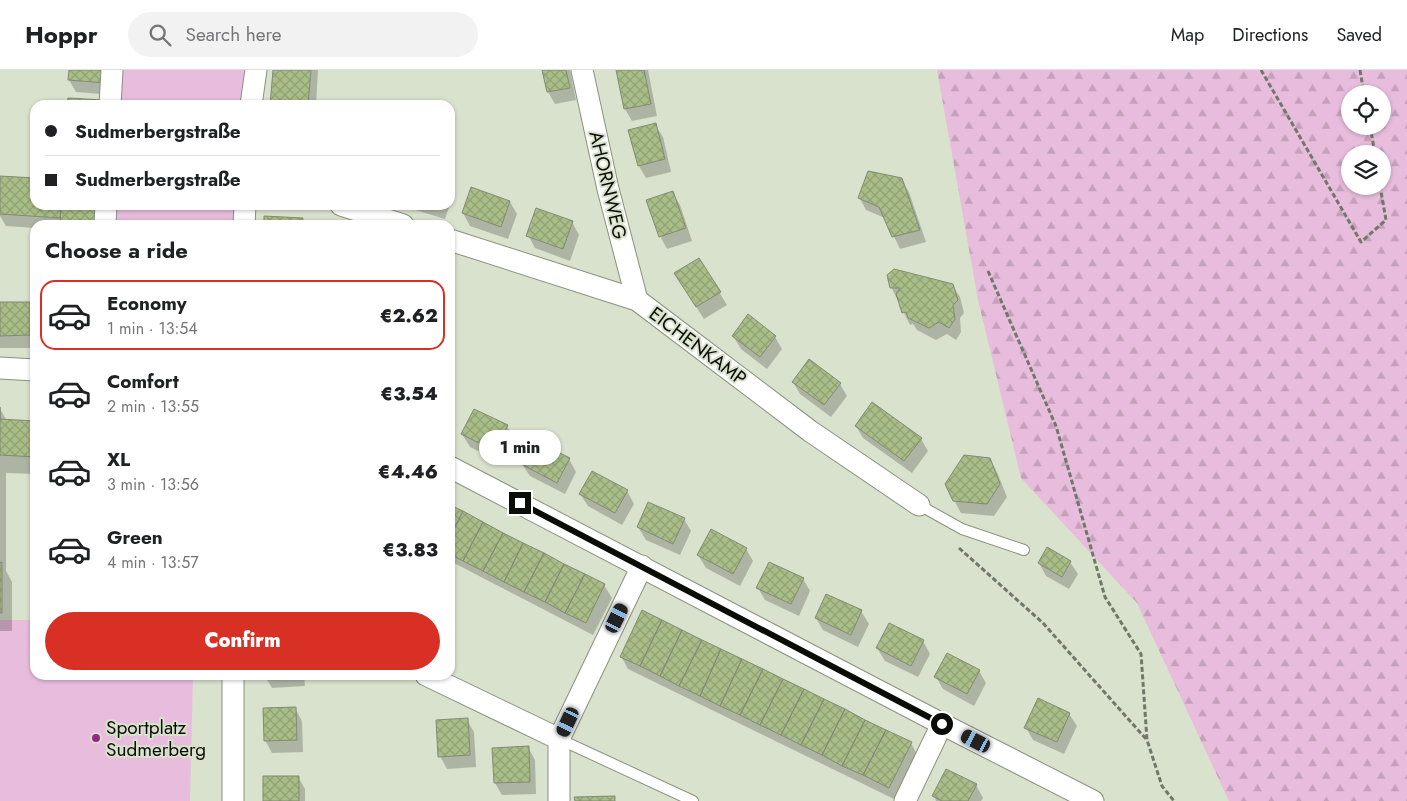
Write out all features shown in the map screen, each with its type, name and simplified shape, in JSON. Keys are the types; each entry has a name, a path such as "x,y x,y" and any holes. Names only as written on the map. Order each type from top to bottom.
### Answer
{"street":[{"path":"110,100 112,70"},
{"path":"252,100 256,70"},
{"name":"AHORNWEG","path":"582,70 608,189 637,300"},
{"path":"356,210 388,220"},
{"name":"EICHENKAMP","path":"455,242 637,300 810,430 919,505"},
{"path":"0,368 30,370"},
{"path":"455,470 1093,801"},
{"path":"559,801 559,740 642,566"},
{"path":"233,680 233,801"},
{"path":"436,680 559,740"},
{"path":"904,801 942,724"}],"lane":[{"path":"919,505 962,529 1024,550"},
{"path":"559,740 694,801"}],"path":[{"path":"1261,70 1362,242 1386,220 1382,195"},
{"path":"1360,70 1362,85"},
{"path":"988,271 1056,426 1105,597 1140,654 1147,740 1162,786 1174,801"},
{"path":"954,543 1043,623 1147,740"}],"green space":[{"path":"118,70 244,70 242,100 116,100"},
{"path":"937,70 1407,70 1407,801 1229,801 1137,603 1021,478 978,300"},
{"path":"110,210 236,210 235,220 109,220"},
{"name":"Sportplatz Sudmerberg","path":"0,620 30,620 30,680 193,680 190,801 0,801"}],"building":[{"path":"69,70 107,70 106,83 68,80"},
{"path":"273,70 311,70 308,100 270,100"},
{"path":"542,70 566,70 570,88 547,92"},
{"path":"616,70 644,70 651,104 624,109"},
{"path":"68,98 103,100 68,100"},
{"path":"656,123 665,159 638,166 628,130"},
{"path":"868,171 902,178 920,230 892,237 879,207 858,198"},
{"path":"0,176 30,178 30,210 61,210 60,218 0,214"},
{"path":"471,187 510,201 501,227 462,213"},
{"path":"673,191 686,228 659,237 646,200"},
{"path":"536,208 573,221 563,249 526,236"},
{"path":"61,210 97,210 96,220 60,220"},
{"path":"264,216 303,218 303,220 264,220"},
{"path":"699,258 721,292 696,307 674,273"},
{"path":"894,269 953,284 958,300 953,305 955,319 949,328 939,322 929,328 908,318 906,312 902,313 896,294 900,288 890,288 887,275"},
{"path":"0,302 30,302 30,335 0,336"},
{"path":"748,314 776,336 760,357 732,336"},
{"path":"809,359 841,383 824,405 792,382"},
{"path":"872,402 922,438 904,461 855,426"},
{"path":"474,409 508,425 495,451 461,434"},
{"path":"0,419 30,421 30,457 0,455"},
{"path":"533,440 570,458 557,483 521,464"},
{"path":"964,455 990,458 1000,484 987,504 953,501 945,484"},
{"path":"592,471 628,490 615,513 579,494"},
{"path":"648,502 685,518 673,544 637,527"},
{"path":"455,507 463,511 455,527"},
{"path":"463,511 483,522 463,561 455,557 455,527"},
{"path":"483,522 503,533 483,571 463,561"},
{"path":"711,529 747,548 733,574 697,555"},
{"path":"503,533 523,543 504,582 483,571"},
{"path":"523,543 544,553 524,592 504,582"},
{"path":"1047,547 1071,561 1062,577 1038,563"},
{"path":"544,553 564,564 545,602 524,592"},
{"path":"2,562 2,613 0,613 0,563"},
{"path":"769,562 804,578 791,604 756,588"},
{"path":"564,564 585,574 565,613 545,602"},
{"path":"585,574 605,584 586,623 565,613"},
{"path":"826,594 862,610 851,635 815,618"},
{"path":"642,610 662,620 640,666 620,657"},
{"path":"662,620 682,630 660,676 640,666"},
{"path":"889,623 924,640 911,666 876,648"},
{"path":"682,630 702,640 679,686 660,676"},
{"path":"702,640 721,649 700,696 679,686"},
{"path":"721,649 742,659 720,706 700,696"},
{"path":"947,653 980,670 967,694 934,677"},
{"path":"742,659 763,669 740,715 720,706"},
{"path":"763,669 783,679 760,725 740,715"},
{"path":"783,679 804,689 781,735 760,725"},
{"path":"804,689 824,699 801,745 781,735"},
{"path":"1038,698 1070,713 1057,742 1024,728"},
{"path":"824,699 845,709 822,755 801,745"},
{"path":"296,707 297,740 264,741 263,708"},
{"path":"845,709 865,720 842,766 822,755"},
{"path":"468,718 470,755 438,757 436,720"},
{"path":"865,720 886,730 863,775 842,766"},
{"path":"886,730 912,742 889,788 863,775"},
{"path":"529,746 530,782 494,783 492,748"},
{"path":"946,769 977,784 968,801 942,801 932,796"},
{"path":"263,776 299,776 299,801 263,801"},
{"path":"615,796 615,801 575,801 574,797"}],"place":[{"name":"Sportplatz Sudmerberg","path":"96,738"}],"route":[{"path":"520,503 942,724"}]}
